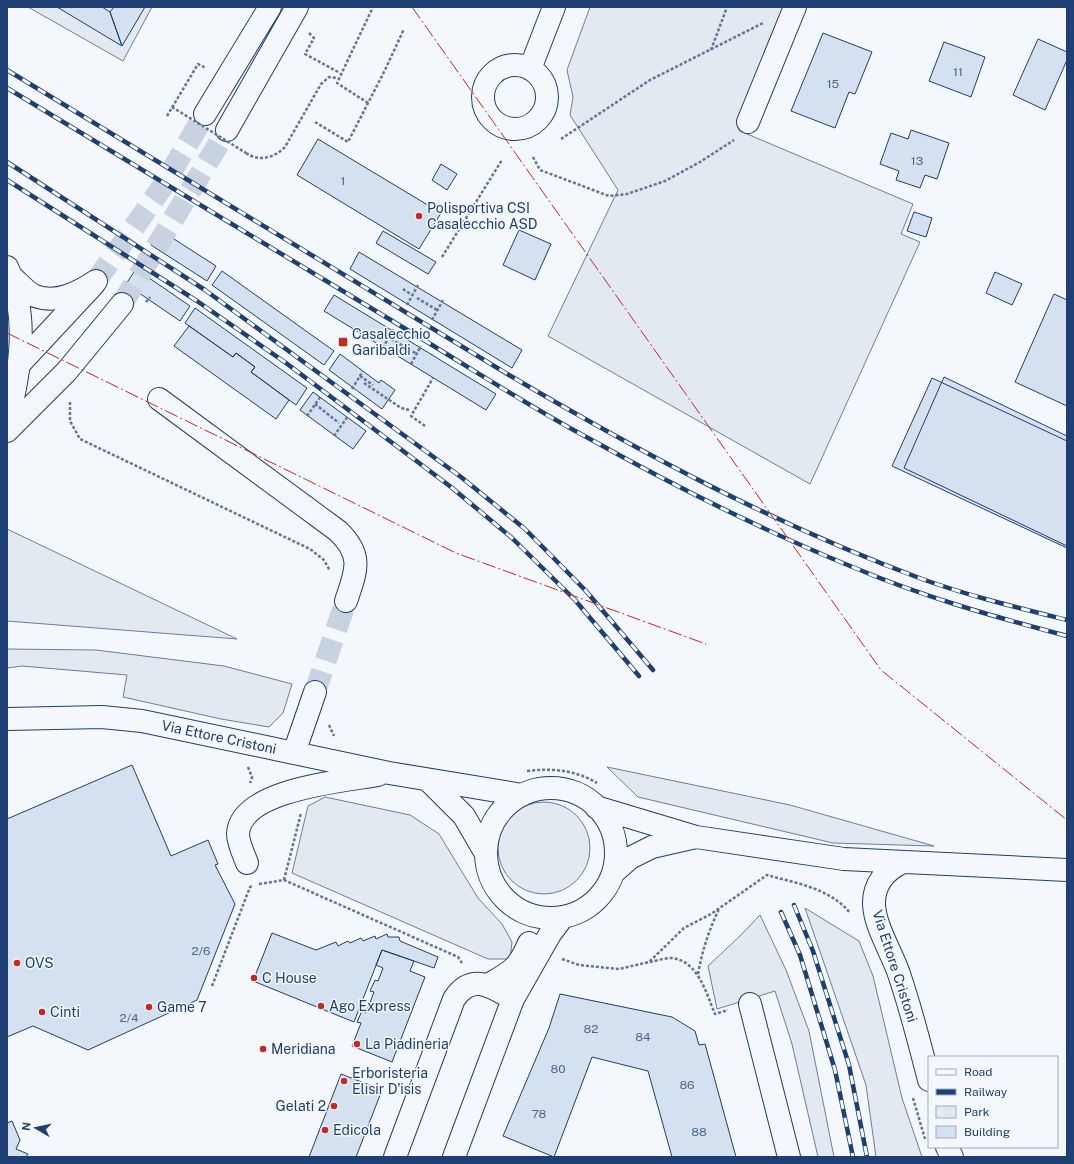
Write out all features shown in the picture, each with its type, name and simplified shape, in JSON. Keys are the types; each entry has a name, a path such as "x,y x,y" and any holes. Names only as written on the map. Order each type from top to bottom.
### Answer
{"main road":[{"path":"205,114 270,7"},
{"path":"227,130 297,7"},
{"path":"530,68 554,7"},
{"path":"748,122 795,7"},
{"path":"9,272 34,296 56,299 79,292 96,281 13,370"},
{"path":"7,423 18,304 9,272"},
{"path":"7,431 67,371 122,304"},
{"path":"159,399 338,531 347,540 353,548 356,560 356,574 346,601"},
{"path":"294,752 315,692"},
{"name":"Via Ettore Cristoni","path":"7,718 102,717 136,721 294,752 389,773 522,795"},
{"path":"247,864 238,835 244,816 261,804 274,797 304,788 389,773"},
{"path":"428,780 464,816 486,854"},
{"path":"613,873 616,846 612,830 606,818 586,798 565,790 542,788 522,795 506,806 495,820 488,835 486,854 489,874 497,890 512,905 526,914 540,918 562,918 582,911 594,902 603,892 613,873 630,858 652,847 696,837"},
{"path":"596,807 696,837 844,859 1067,870"},
{"path":"844,859 859,873 874,904"},
{"name":"Via Ettore Cristoni","path":"901,863 894,866 877,884 874,904 879,922 899,974 920,1086"},
{"path":"395,1157 454,999 460,990 482,984 508,973 520,963 540,918"},
{"path":"454,1157 514,998 550,934 562,918"},
{"path":"482,984 514,998"},
{"path":"750,1004 789,1157"},
{"path":"941,1148 952,1157"}],"path":[{"path":"368,103 337,83 340,73 373,7"},
{"path":"711,50 727,7"},
{"path":"561,139 650,80 763,23 785,32"},
{"path":"315,122 348,142 404,29"},
{"path":"308,31 314,38 305,54 340,73"},
{"path":"166,116 198,64"},
{"path":"172,107 246,153 259,158 278,154 285,147 320,84 329,77 338,78"},
{"path":"533,157 540,170 609,196 627,194 665,181 724,148 741,134 748,122"},
{"path":"442,257 502,160"},
{"path":"406,305 418,285"},
{"path":"403,290 412,295"},
{"path":"417,298 438,310"},
{"path":"432,320 443,300"},
{"path":"383,348 390,338 393,329"},
{"path":"381,333 417,354"},
{"path":"411,364 421,346"},
{"path":"352,389 364,371"},
{"path":"360,376 373,385"},
{"path":"425,426 411,416 433,378"},
{"path":"364,383 401,408 409,410"},
{"path":"307,416 321,396"},
{"path":"315,404 339,423"},
{"path":"334,436 348,416"},
{"path":"343,424 346,427"},
{"path":"80,439 310,549 324,560 331,572"},
{"path":"284,880 301,812"},
{"path":"649,962 684,928 719,908 767,875 818,889 846,907 855,918"},
{"path":"212,986 250,887 265,882 284,880 458,957 482,984"},
{"path":"698,974 706,939 719,908"},
{"path":"559,958 579,965 619,969 671,958 682,961 698,974 715,1014 750,1004"},
{"path":"920,1086 928,1114"}],"green space":[{"path":"28,7 152,7 123,61"},
{"path":"590,7 790,7 740,131 913,204 901,234 920,242 810,484 548,336 618,190 570,115 573,97 567,70"},
{"path":"7,529 237,639 7,621"},
{"path":"7,649 96,650 224,666 292,684 283,713 269,727 221,719 123,697 127,675 22,666 7,668"},
{"path":"607,767 790,805 934,846 833,843 638,797"},
{"path":"325,797 410,815 439,834 478,898 502,924 512,942 510,959 488,959 292,873 308,806"},
{"path":"544,802 562,805 577,815 587,830 590,848 587,866 577,881 562,891 544,894 526,891 511,881 501,866 498,848 501,830 511,815 526,805"},
{"path":"805,908 859,941 873,976 902,1098 922,1157 876,1157 866,1085"},
{"path":"760,915 786,970 809,1031 834,1157 818,1157 792,1044 775,991 717,1009 708,966"}],"building":[{"path":"57,7 102,7 110,12 122,46"},
{"path":"114,7 145,7 122,46 110,12"},
{"path":"823,33 872,52 855,94 849,92 835,128 791,111"},
{"path":"1038,39 1067,52 1067,60 1045,110 1013,95"},
{"path":"944,42 985,57 971,97 929,81"},
{"path":"911,130 949,143 937,179 925,175 920,188 896,180 899,171 880,164 891,133 908,139"},
{"path":"318,139 441,213 419,249 297,175"},
{"path":"441,164 457,174 447,190 432,180"},
{"path":"914,212 932,218 926,237 907,231"},
{"path":"160,230 216,266 207,281 151,245"},
{"path":"519,230 551,244 535,280 503,265"},
{"path":"383,231 436,262 428,274 376,243"},
{"path":"359,252 522,350 512,368 350,269"},
{"path":"136,269 190,306 180,321 126,284"},
{"path":"222,271 334,351 324,365 212,285"},
{"path":"995,272 1022,284 1012,305 986,293"},
{"path":"1054,294 1067,300 1067,406 1015,382"},
{"path":"334,295 496,394 486,410 324,311"},
{"path":"195,308 307,388 296,405 251,372 255,367 236,353 233,357 185,323"},
{"path":"189,326 233,357 236,353 255,367 251,372 289,400 276,419 174,346"},
{"path":"340,354 379,383 381,380 395,390 382,409 329,370"},
{"path":"944,377 1067,436 1067,546 904,468"},
{"path":"932,378 1067,441 1067,548 892,466"},
{"path":"313,392 366,431 353,449 300,410"},
{"path":"132,765 171,856 208,840 218,864 215,865 235,904 197,1000 88,1050 33,1026 7,1037 7,819"},
{"path":"272,933 316,950 336,942 338,946 348,941 350,943 361,938 363,941 375,936 376,939 387,934 388,937 399,937 400,941 438,957 434,968 382,950 354,1022 253,981"},
{"path":"382,950 414,961 410,971 425,977 392,1062 352,1046 361,1023 357,1022 362,1011 366,1013 374,992 370,991 375,980 378,981 383,968 376,965"},
{"path":"560,994 672,1017 695,1031 699,1045 705,1044 736,1157 672,1157 648,1071 592,1057 554,1157 503,1136 549,1028"},
{"path":"341,1074 382,1090 356,1157 309,1157"},
{"path":"12,1121 20,1140 16,1149 28,1154 26,1157 7,1157 7,1123"}],"tunnel":[{"path":"96,281 163,186 205,114"},
{"path":"122,304 227,130"},
{"path":"315,692 346,601"}],"railway":[{"path":"7,70 509,375 660,460 763,512 868,558 958,591 1067,620"},
{"path":"7,88 499,386 622,457 754,524 821,554 907,588 960,606 1067,636"},
{"path":"7,162 205,290 461,477 525,529 586,591 653,670"},
{"path":"7,180 197,301 286,363 451,487 512,538 575,600 639,676"},
{"path":"794,905 813,951 849,1065 867,1157"},
{"path":"781,912 800,955 835,1070 853,1157"}],"power":[{"path":"412,7 881,670 1067,820"},
{"path":"7,333 456,553 706,644"}],"place":[{"name":"Polisportiva CSI Casalecchio ASD","path":"419,216"},
{"name":"Casalecchio Garibaldi","path":"343,342"},
{"name":"OVS","path":"17,963"},
{"name":"C House","path":"254,978"},
{"name":"Ago Express","path":"321,1006"},
{"name":"Game 7","path":"149,1007"},
{"name":"Cinti","path":"42,1012"},
{"name":"La Piadineria","path":"357,1044"},
{"name":"Meridiana","path":"263,1049"},
{"name":"Erboristeria Elisir D'isis","path":"344,1081"},
{"name":"Gelati 2","path":"334,1106"},
{"name":"Edicola","path":"325,1130"}]}
